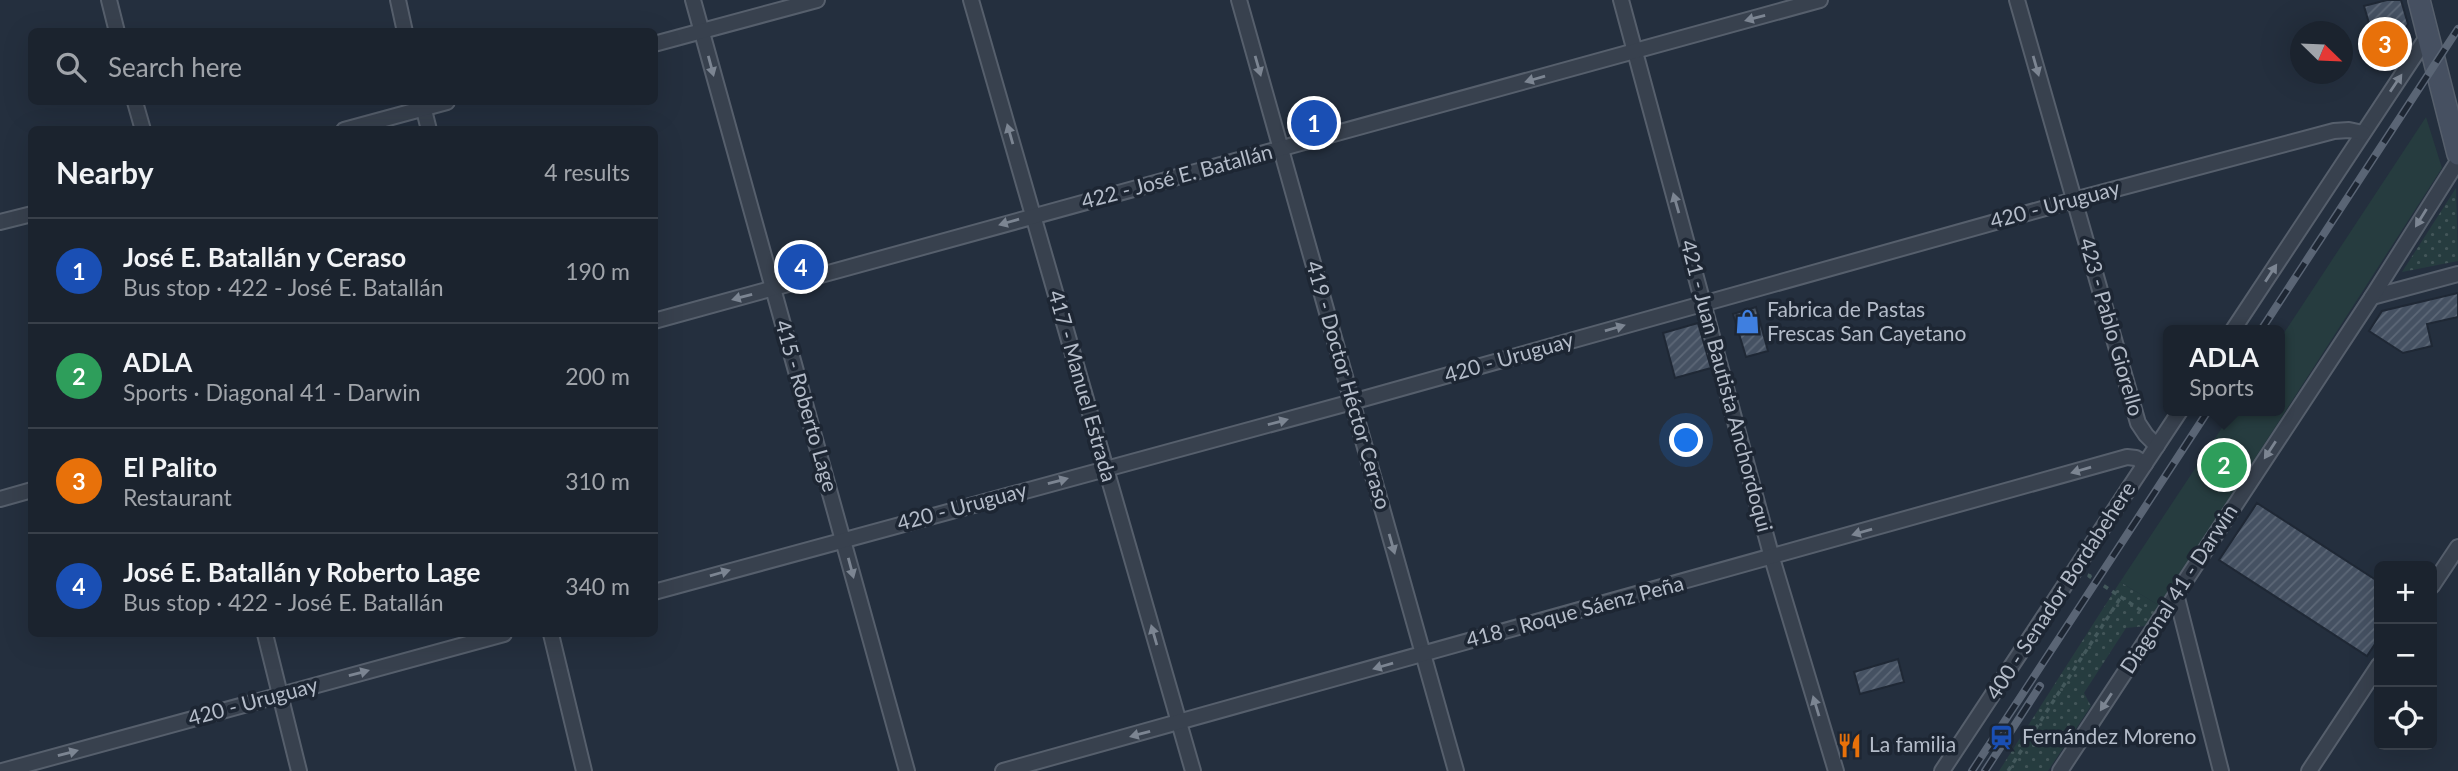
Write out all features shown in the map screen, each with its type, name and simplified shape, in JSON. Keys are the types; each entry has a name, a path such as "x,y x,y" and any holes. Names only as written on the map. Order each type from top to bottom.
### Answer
{"street":[{"path":"109,0 116,28"},
{"path":"397,0 404,28"},
{"name":"415 - Roberto Lage","path":"693,0 907,771"},
{"path":"658,43 817,0"},
{"name":"417 - Manuel Estrada","path":"971,0 1193,771"},
{"name":"419 - Doctor Héctor Ceraso","path":"1239,0 1456,771"},
{"name":"421 - Juan Bautista Anchordoqui","path":"1621,0 1772,558 1836,771"},
{"name":"422 - José E. Batallán","path":"658,320 1821,0"},
{"name":"423 - Pablo Giorello","path":"2017,0 2138,423 2157,446"},
{"path":"2419,0 2439,77 2453,112 2458,154"},
{"path":"2236,325 2428,34"},
{"path":"136,105 142,126"},
{"path":"357,126 423,105 428,126"},
{"name":"420 - Uruguay","path":"658,591 1352,402 2074,200 2334,131 2363,133"},
{"name":"Diagonal 41 - Darwin","path":"2060,771 2372,297 2458,161"},
{"path":"0,222 28,215"},
{"path":"2372,297 2458,274"},
{"name":"400 - Senador Bordabehere","path":"1942,771 2177,416"},
{"name":"418 - Roque Sáenz Peña","path":"1003,771 2127,457 2136,458 2145,464"},
{"path":"0,499 28,491"},
{"path":"2437,579 2458,548"},
{"path":"2175,594 2221,771"},
{"path":"266,637 299,771"},
{"name":"420 - Uruguay","path":"2,771 493,637"},
{"path":"552,637 584,771"},
{"path":"2309,771 2374,673"}],"path":[{"path":"2096,566 2089,576 2159,621"},
{"path":"2009,770 2121,597"}],"green space":[{"path":"2426,117 2442,168 2285,412 2285,331"},
{"path":"2456,188 2458,261 2402,272"},
{"path":"2230,416 2282,416 2160,606 2120,582"},
{"path":"2120,582 2160,606 2146,626 2126,628 2084,693 2091,706 2048,771 1999,771"}],"building":[{"path":"2387,0 2401,0 2408,24 2381,65 2364,6"},
{"path":"2458,293 2458,317 2427,324 2432,346 2403,353 2369,331 2382,311"},
{"path":"1756,307 1768,351 1746,357 1733,314"},
{"path":"1698,323 1711,368 1675,378 1663,333"},
{"path":"2257,503 2374,579 2374,646 2367,656 2219,560"},
{"path":"1898,659 1904,682 1860,694 1854,672"}],"railway":[{"path":"2264,325 2458,29"},
{"path":"1972,771 2205,416"},
{"path":"1985,771 2040,686"}],"place":[{"name":"El Palito","path":"2385,44"},
{"name":"José E. Batallán y Ceraso","path":"1314,123"},
{"name":"José E. Batallán y Roberto Lage","path":"801,267"},
{"name":"Fabrica de Pastas Frescas San Cayetano","path":"1747,322"},
{"name":"ADLA","path":"2224,465"},
{"name":"Fernández Moreno","path":"2002,737"},
{"name":"La familia","path":"1849,745"}]}
